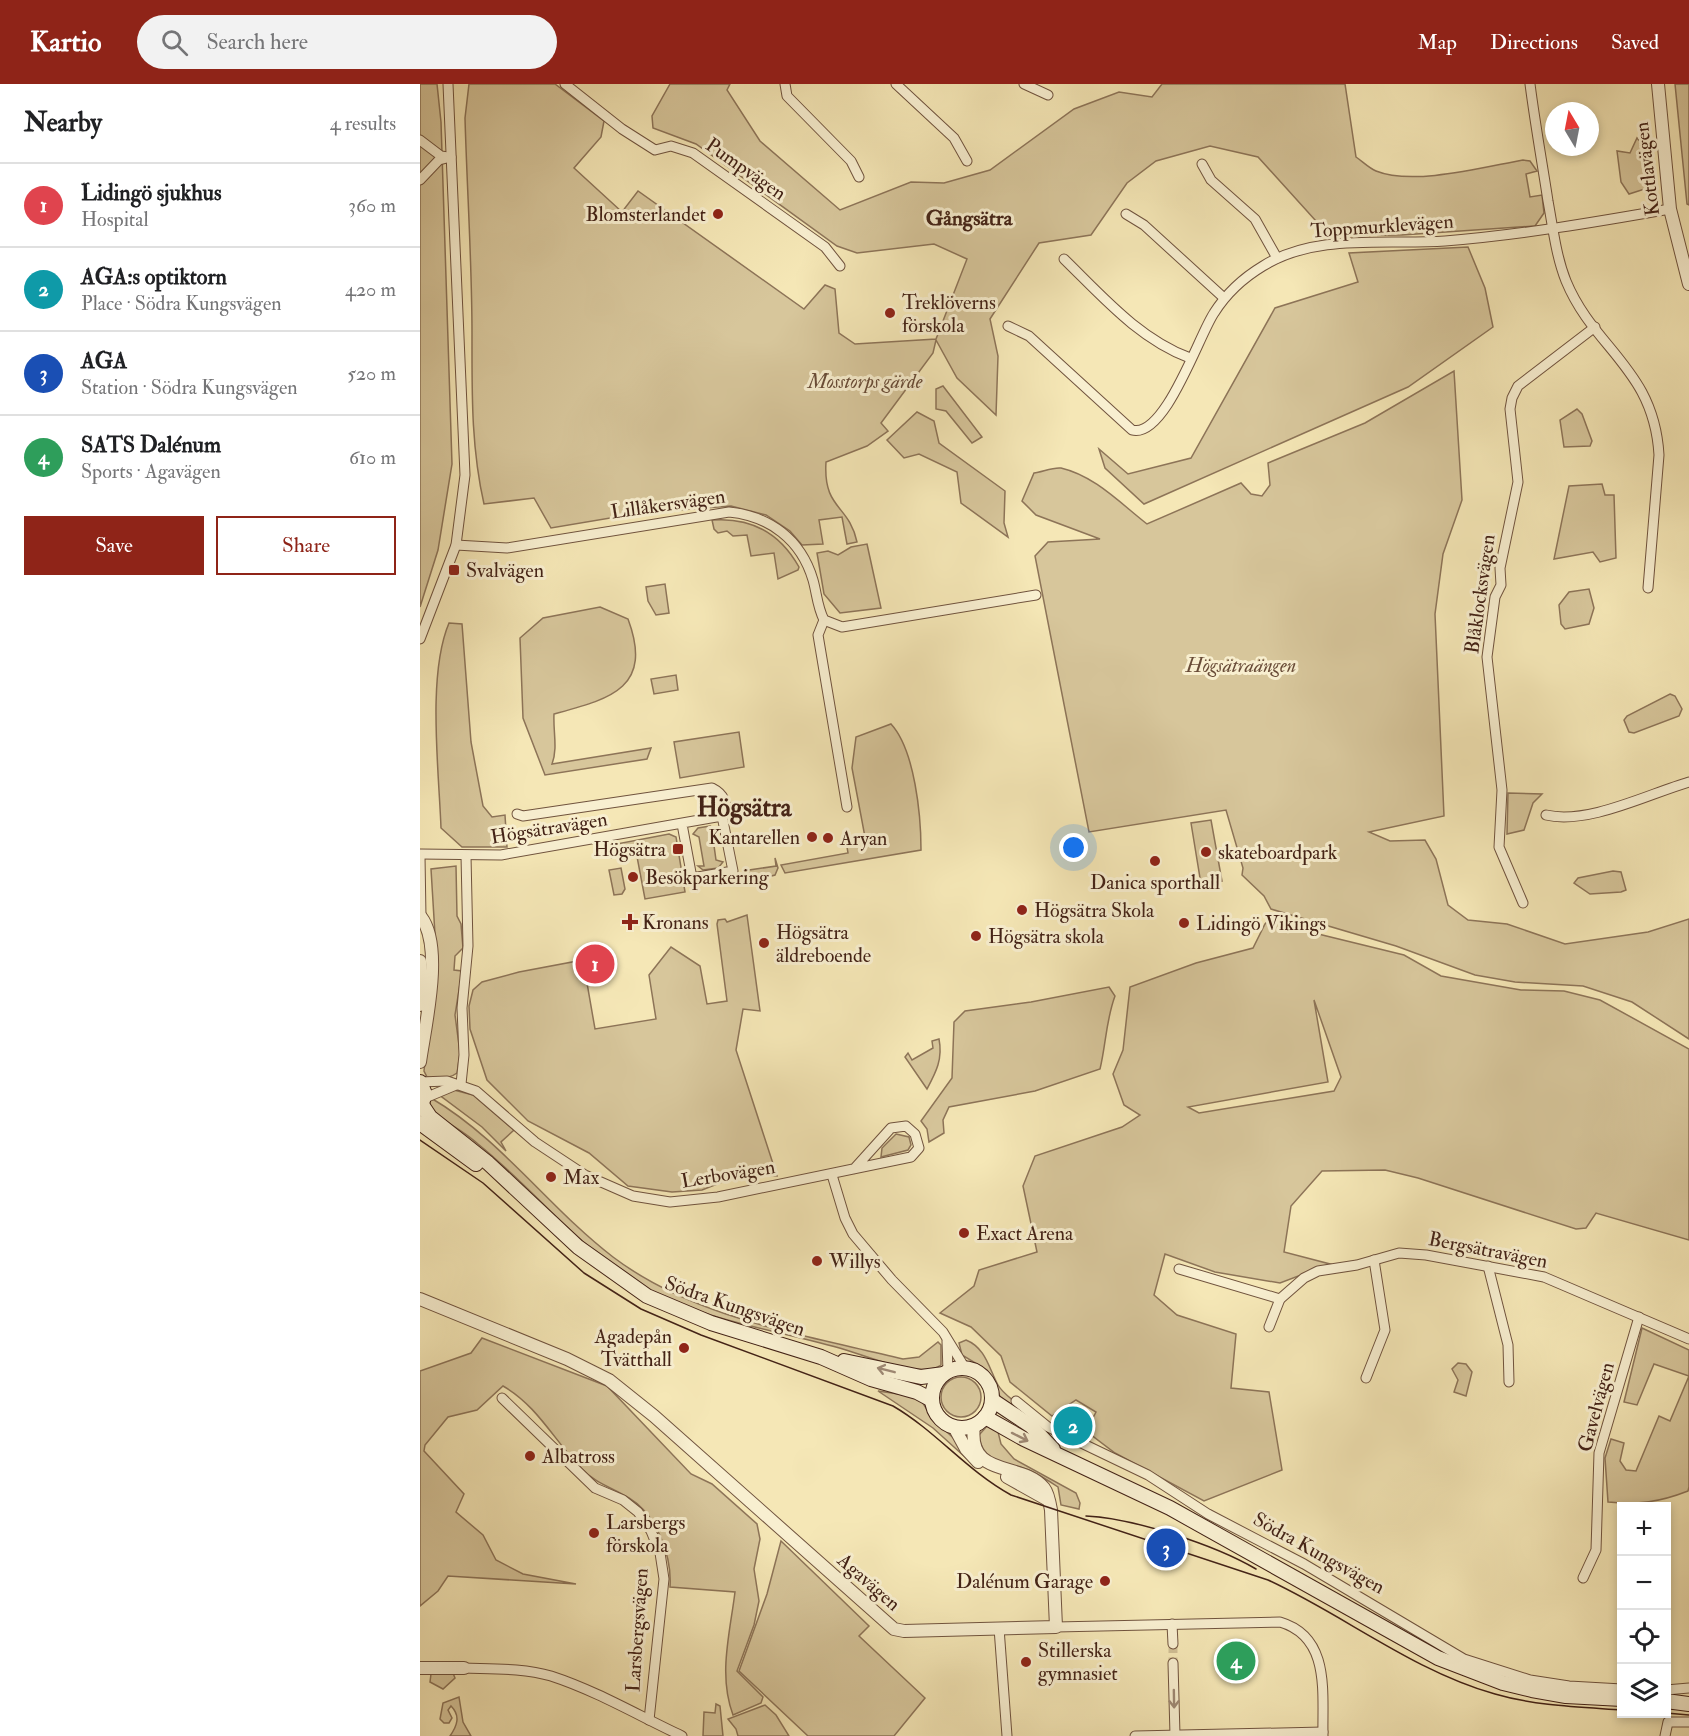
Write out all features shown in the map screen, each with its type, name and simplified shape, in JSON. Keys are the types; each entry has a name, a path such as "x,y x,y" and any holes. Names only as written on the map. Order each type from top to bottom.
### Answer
{"main road":[{"name":"Södra Kungsvägen","path":"420,1082 422,1104 430,1117 488,1163 526,1201 596,1262 647,1296 711,1323 821,1357 921,1377 965,1368"},
{"name":"Södra Kungsvägen","path":"420,1123 526,1201"},
{"name":"Södra Kungsvägen","path":"821,1357 871,1379 917,1392 932,1400"},
{"path":"946,1373 934,1386 932,1400 938,1416 954,1427 979,1421 992,1400 989,1384 983,1376 965,1368"},
{"name":"Södra Kungsvägen","path":"992,1400 1031,1426 1057,1452"},
{"name":"Södra Kungsvägen","path":"979,1421 1057,1452 1170,1508 1438,1658 1503,1683 1532,1690 1566,1696 1617,1699"},
{"path":"1671,1702 1689,1704"}],"street":[{"path":"420,639 456,545 465,475 448,84"},
{"name":"Pumpvägen","path":"565,84 622,129 655,150 671,146 693,153 825,248 840,266"},
{"path":"785,84 787,96 851,161 859,177"},
{"path":"896,84 954,138 967,161"},
{"path":"1024,84 1048,95"},
{"path":"1530,84 1552,227 1565,279 1595,327 1640,385 1652,411 1658,434 1659,455 1648,588"},
{"name":"Kottlavägen","path":"1658,84 1670,209 1689,284"},
{"path":"420,140 441,156 451,158"},
{"path":"420,180 439,160 451,158"},
{"path":"1202,164 1211,180 1256,219 1277,258"},
{"name":"Toppmurklevägen","path":"1008,326 1029,336 1137,431 1148,428 1172,399 1201,335 1224,298 1252,273 1277,258 1315,246 1444,241 1670,209"},
{"path":"1126,214 1144,225 1224,298"},
{"path":"1064,259 1147,337 1166,349 1190,358"},
{"name":"Blåklocksvägen","path":"1523,903 1499,847 1502,790 1487,657 1495,597 1501,585 1500,568 1518,482 1510,409 1518,386 1595,327"},
{"name":"Lillåkersvägen","path":"456,545 507,548 715,513 748,514 778,528 802,553 814,581 818,609 824,620 818,635 847,807"},
{"path":"824,620 842,627 1036,595"},
{"path":"1546,816 1561,819 1612,807 1689,782"},
{"name":"Högsätravägen","path":"517,814 523,816 603,807 712,788 719,791 725,801 726,810 722,816 732,871 692,878 682,824"},
{"name":"Högsätravägen","path":"420,855 501,855 722,816"},
{"path":"420,855 420,918 429,935 431,976 420,1062"},
{"path":"422,1104 447,1087 461,1084 464,1055 462,1008 468,946 466,856"},
{"path":"420,961 420,1005"},
{"name":"Lerbovägen","path":"420,1082 461,1084 476,1091 556,1158 609,1187 633,1196 670,1202 718,1197 832,1175 911,1157 919,1148 915,1134 906,1126 891,1128 854,1169"},
{"path":"832,1175 845,1218 853,1234 892,1280 943,1332 965,1368"},
{"name":"Bergsätravägen","path":"1269,1328 1280,1299 1294,1284 1318,1271 1399,1253 1544,1277 1689,1339"},
{"path":"1366,1378 1385,1330 1374,1260"},
{"path":"1488,1266 1508,1345 1509,1382"},
{"path":"1179,1269 1280,1299"},
{"name":"Agavägen","path":"420,1299 567,1359 609,1380 654,1416 894,1629 904,1631 1280,1622 1298,1629 1313,1645 1320,1662 1323,1734"},
{"name":"Gavelvägen","path":"1583,1578 1596,1550 1599,1453 1639,1317"},
{"path":"946,1373 947,1341"},
{"name":"Larsbergsvägen","path":"502,1398 595,1488 623,1500 638,1512 651,1531 660,1553 664,1579 648,1720"},
{"name":"Södra Kungsvägen","path":"1016,1401 1048,1426 1148,1475 1208,1514 1304,1564 1464,1659 1530,1680 1569,1686 1617,1689"},
{"path":"979,1421 974,1445 980,1456 996,1467 1039,1484 1047,1492 1051,1510 1056,1627"},
{"path":"954,1427 966,1449 980,1464 1048,1500"},
{"path":"1172,1624 1173,1644"},
{"path":"999,1628 1007,1736"},
{"path":"1173,1663 1175,1735"},
{"name":"Larsbergsvägen","path":"420,1668 530,1672 550,1676 590,1691 682,1736"},
{"path":"1671,1690 1689,1688"},
{"path":"1665,1736 1668,1722 1689,1722"},
{"path":"1135,1736 1323,1734"}],"green space":[{"path":"420,84 437,84 441,122 452,464 438,550 420,607"},
{"name":"Mosstorps gärde","path":"469,84 555,84 604,121 601,137 574,168 622,212 638,191 804,309 825,285 835,289 839,333 855,344 936,339 967,259 934,244 857,253 837,246 696,144 653,128 652,116 670,84 730,84 727,90 760,141 840,210 911,182 944,183 990,170 1074,109 1119,92 1152,97 1162,84 1345,84 1356,157 1371,168 1391,175 1409,177 1449,174 1523,160 1530,161 1537,171 1526,174 1530,197 1542,195 1544,213 1535,226 1402,235 1316,236 1316,221 1258,157 1210,146 1156,161 1127,183 1091,235 1039,243 990,319 998,356 996,415 957,378 936,340 933,353 881,423 888,431 867,446 826,462 828,489 848,520 857,542 847,544 842,517 819,520 823,544 802,545 790,531 766,515 731,506 640,513 551,528 534,498 484,504 480,483 474,440 472,398 471,280 465,118"},
{"path":"1675,84 1689,84 1689,205 1687,204"},
{"path":"1637,138 1652,156 1651,180 1648,188 1629,194 1621,182 1617,151 1630,153"},
{"path":"1468,247 1485,288 1493,327 1408,387 1144,504 1105,468 1099,449 1128,474 1191,458 1275,308 1358,282 1349,253"},
{"name":"Högsätraängen","path":"1454,371 1462,500 1443,554 1435,614 1444,816 1369,832 1390,841 1425,840 1436,859 1448,905 1468,920 1507,924 1565,944 1648,932 1689,919 1689,1039 1632,1002 1583,986 1515,982 1475,975 1396,946 1271,909 1264,896 1242,875 1243,868 1226,810 1089,832 1035,556 1048,542 1100,539 1036,515 1022,501 1034,473 1061,468 1085,477 1107,491 1147,524 1241,483 1251,494 1262,496 1270,485 1268,463 1365,423"},
{"path":"943,386 982,437 972,443 946,411 936,409 936,389"},
{"path":"1577,409 1582,414 1592,441 1590,446 1564,447 1560,420"},
{"path":"917,412 934,421 939,443 1005,491 1004,523 1008,537 961,503 957,472 919,454 904,458 887,440"},
{"path":"1602,484 1605,495 1614,495 1616,558 1600,562 1593,552 1554,559 1569,486"},
{"path":"712,520 739,521 763,530 783,545 799,567 798,570 778,579 774,553 751,556 747,535 733,536 727,531 718,533 714,529"},
{"path":"867,544 881,608 840,613 824,594 817,553 828,551 838,555 851,547"},
{"path":"665,584 669,613 656,615 648,601 646,587"},
{"path":"1589,589 1594,608 1589,624 1565,629 1561,624 1559,605 1569,592"},
{"path":"600,607 628,619 635,643 635,661 631,676 608,696 554,714 555,746 552,764 651,748 647,759 545,775 523,718 520,638 543,618"},
{"path":"449,623 462,624 471,742 483,806 492,817 505,815 507,847 462,847 441,828 436,696 442,644"},
{"path":"676,675 678,690 654,694 651,679"},
{"path":"1670,694 1675,696 1682,709 1679,716 1634,733 1629,732 1624,720 1627,716"},
{"path":"891,724 899,735 911,766 918,802 921,850 785,873 781,865 848,853 846,841 865,837 852,768 856,737"},
{"path":"739,732 744,767 680,778 674,742"},
{"path":"1508,793 1542,794 1533,803 1524,830 1507,834"},
{"name":"skateboardpark","path":"1211,820 1222,881 1201,884 1191,823"},
{"path":"710,826 718,831 712,831 716,860 723,862 718,868 703,870 698,866 704,866 699,837 693,834 698,828"},
{"path":"669,834 676,837 685,892 645,899 635,846 621,848 622,856 612,858 607,855 606,846"},
{"path":"775,858 778,868 775,875 752,881 751,877 744,878 743,871 776,866"},
{"path":"456,866 457,916 461,924 463,948 455,956 454,970 462,971 455,1015 460,1053 457,1073 447,1077 431,1078 427,1077 424,1071 436,951 431,869"},
{"path":"621,868 625,889 622,894 614,895 609,870"},
{"path":"1613,871 1621,872 1626,890 1590,894 1574,883 1578,878"},
{"path":"747,915 760,1011 743,1009 736,1050 777,1176 757,1174 735,1177 702,1190 672,1192 628,1186 589,1153 528,1121 487,1080 470,1029 469,1006 473,990 482,982 519,972 583,960 595,1029 656,1019 649,975 671,947 700,966 707,1004 727,1001 717,924 718,920 725,919 727,922"},
{"path":"1271,918 1306,931 1404,955 1441,976 1521,990 1564,991 1600,1000 1689,1049 1689,1240 1596,1213 1586,1228 1576,1229 1418,1178 1385,1170 1322,1171 1291,1206 1284,1252 1330,1264 1280,1283 1215,1272 1165,1254 1154,1295 1177,1315 1236,1334 1231,1388 1269,1392 1282,1470 1204,1501 1115,1453 1086,1431 1096,1412 1076,1400 1052,1416 1010,1382 1001,1356 971,1327 940,1313 974,1286 979,1270 1037,1252 1023,1186 1035,1156 1122,1127 1140,1115 1124,1105 1113,1074 1123,1050 1130,987 1196,963 1253,948 1265,924","holes":["1314,1000 1341,1077 1334,1091 1199,1113 1188,1107 1328,1082"]},
{"path":"1109,987 1115,996 1100,1069 1035,1091 949,1107 943,1120 944,1133 929,1142 927,1129 921,1121 952,1078 954,1022 965,1011 1031,1002"},
{"path":"939,1039 939,1059 927,1089 905,1057 908,1053 912,1060 933,1048 932,1041"},
{"path":"454,1090 473,1095 514,1130 501,1142 506,1151 482,1127 438,1094"},
{"path":"431,1098 480,1133 567,1217 613,1257 645,1278 679,1296 715,1310 790,1333 903,1359 919,1357 938,1342 941,1345 941,1365 921,1370 881,1362 822,1343 701,1312 655,1293 606,1261 500,1163 468,1136 433,1113 429,1107"},
{"path":"896,1134 909,1137 911,1145 908,1150 881,1157 882,1148"},
{"path":"1642,1328 1689,1350 1689,1376 1654,1364 1637,1405 1624,1402"},
{"path":"482,1338 607,1386 691,1474 712,1484 757,1524 760,1539 754,1569 759,1601 754,1625 737,1671 763,1697 761,1703 733,1715 729,1700 726,1685 726,1654 735,1592 670,1587 665,1550 661,1537 648,1515 629,1498 587,1474 536,1414 503,1386 477,1410 448,1417 425,1445 424,1451 464,1494 456,1512 483,1535 496,1560 523,1574 576,1584 448,1576 438,1591 420,1606 420,1371 471,1353"},
{"path":"966,1340 983,1354 1000,1388 1015,1402 1014,1407 1000,1397 995,1382 987,1370 962,1355 959,1343"},
{"path":"1458,1363 1466,1364 1472,1372 1466,1396 1454,1392 1458,1380 1452,1369"},
{"path":"1689,1376 1688,1491 1649,1502 1608,1502 1605,1458 1611,1439 1624,1443 1620,1461 1626,1470 1636,1471 1659,1416 1670,1421"},
{"path":"961,1377 969,1378 975,1383 980,1389 980,1405 975,1411 969,1416 961,1417 953,1416 947,1411 942,1405 941,1397 942,1389 947,1383 953,1378"},
{"path":"878,1391 919,1397 933,1419 963,1447 965,1457 933,1428"},
{"path":"988,1425 1000,1429 998,1432 1001,1444 1014,1459 1076,1493 1080,1503 1079,1509 1061,1505 1058,1487 1044,1478 1029,1470 990,1457 981,1444 979,1435"},
{"path":"781,1541 869,1626 859,1636 925,1698 894,1736 808,1736 739,1671 767,1594"},
{"path":"453,1673 455,1678 443,1689 430,1682 431,1674"},
{"path":"459,1697 463,1722 471,1736 450,1736 457,1721 451,1706 448,1710 452,1718 449,1723 444,1723 440,1719 443,1703"},
{"path":"716,1704 720,1706 723,1736 703,1736 704,1712 715,1713"},
{"path":"765,1705 776,1715 789,1736 738,1736 736,1729 728,1719"}],"tunnel":[{"path":"1173,1644 1173,1663"}],"tram line":[{"path":"420,1140 483,1183 584,1273 641,1309 701,1335 893,1406 909,1416 980,1474 1011,1495 1268,1580 1407,1657 1465,1684 1526,1701 1617,1710"},
{"path":"1086,1516 1127,1522 1173,1534 1219,1551 1256,1569"},
{"path":"1671,1713 1689,1715"}],"place":[{"name":"Blomsterlandet","path":"718,214"},
{"name":"Treklöverns förskola","path":"890,313"},
{"name":"Svalvägen","path":"454,570"},
{"name":"Kantarellen","path":"812,837"},
{"name":"Aryan","path":"828,838"},
{"name":"Högsätra","path":"678,849"},
{"name":"skateboardpark","path":"1206,852"},
{"name":"Danica sporthall","path":"1155,861"},
{"name":"Besökparkering","path":"633,877"},
{"name":"Högsätra Skola","path":"1022,910"},
{"name":"Kronans","path":"630,922"},
{"name":"Lidingö Vikings","path":"1184,923"},
{"name":"Högsätra skola","path":"976,936"},
{"name":"Högsätra äldreboende","path":"764,943"},
{"name":"Lidingö sjukhus","path":"595,964"},
{"name":"Max","path":"551,1177"},
{"name":"Exact Arena","path":"964,1233"},
{"name":"Willys","path":"817,1261"},
{"name":"Agadepån Tvätthall","path":"684,1348"},
{"name":"AGA:s optiktorn","path":"1073,1426"},
{"name":"Albatross","path":"530,1456"},
{"name":"Larsbergs förskola","path":"594,1533"},
{"name":"AGA","path":"1166,1548"},
{"name":"Dalénum Garage","path":"1105,1581"},
{"name":"SATS Dalénum","path":"1236,1661"},
{"name":"Stillerska gymnasiet","path":"1026,1662"}],"district":[{"name":"Gångsätra","path":"969,218"},
{"name":"Högsätra","path":"744,808"}]}
